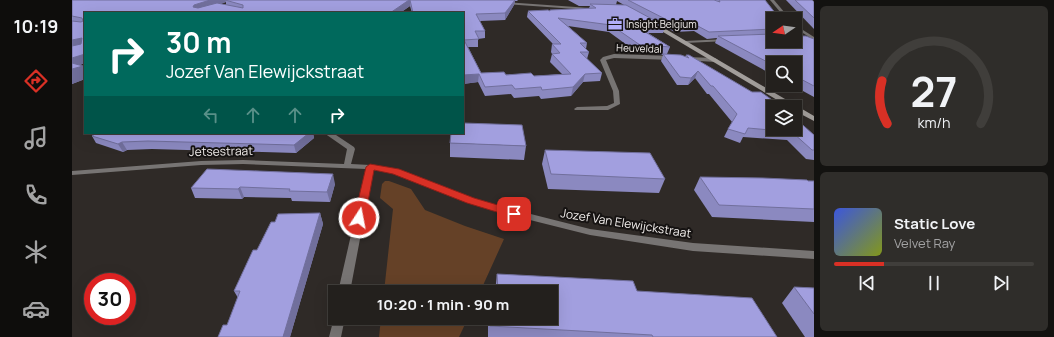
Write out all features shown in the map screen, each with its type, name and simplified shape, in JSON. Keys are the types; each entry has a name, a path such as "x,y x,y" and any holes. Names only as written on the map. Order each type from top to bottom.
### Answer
{"main road":[{"path":"649,22 782,100"},
{"path":"802,112 814,119"}],"street":[{"path":"772,0 782,12"},
{"path":"497,2 564,8 597,9"},
{"path":"802,31 812,37"},
{"path":"802,36 812,37"},
{"path":"685,42 728,40"},
{"name":"Heuveldal","path":"577,110 608,108 617,104 616,91 603,60 608,56 715,60"},
{"path":"330,134 351,149 347,166"},
{"name":"Jetsestraat","path":"72,173 201,163 243,162 370,167"},
{"path":"345,285 370,167"},
{"name":"Jozef Van Elewijckstraat","path":"370,167 395,171 470,200 501,210 590,232 641,241 693,247 814,255"},
{"path":"335,337 338,325"}],"shaded area":[{"path":"385,181 389,181 411,189 425,210 465,226 504,239 483,285 385,285 393,209 380,198 382,184"},
{"path":"380,325 465,325 459,337 379,337"}],"building":[{"path":"72,0 210,0 194,5 193,7 198,8 217,3 243,8 243,5 225,0 409,0 391,12 84,12 84,54 72,58 72,46 81,44 82,38 72,40 72,21 83,21 82,18 72,16"},
{"path":"410,0 515,0 505,13 476,14 485,31 475,31 479,39 464,40 464,12 413,12"},
{"path":"628,0 714,0 720,2 719,0 765,0 774,12 766,12 766,29 709,32 696,25 677,25"},
{"path":"795,0 812,0 814,2 814,18"},
{"path":"590,4 626,5 665,26 637,27 670,47 658,46 656,44 640,45 611,25 558,18 587,43 580,43 589,52 580,52 602,73 585,74 573,87 542,90 541,87 515,89 512,85 485,87 479,74 464,75 464,40 481,73 504,72 506,75 531,73 534,76 571,74 552,54 560,53 552,44 561,44 528,11 596,8"},
{"path":"766,34 766,48 802,48 802,36 814,39 814,86 802,80 802,56 766,56 766,61 718,36"},
{"path":"663,54 681,55 689,58 686,55 689,55 752,92 761,92 772,100 766,100 766,130 748,128 745,134 728,129 737,114 713,86 711,86 698,71 691,78 680,77"},
{"path":"72,63 83,66 72,69"},
{"path":"464,123 522,125 526,146 450,143 451,134 464,134"},
{"path":"802,124 814,135 814,150 812,150 796,136 802,136"},
{"path":"95,134 308,134 294,145 148,141 122,142 118,144 92,136"},
{"path":"545,150 650,153 665,179 551,174"},
{"path":"207,169 333,174 327,192 240,187 238,189 191,188"},
{"path":"700,177 763,178 814,181 814,209 719,205"},
{"path":"320,213 283,337 218,337 223,325 227,325 240,291 234,291 253,250 257,250 271,222 275,222 278,214"},
{"path":"497,274 633,281 637,291 752,298 777,337 653,337 652,335 490,326 558,325 558,285 498,285"},
{"path":"794,287 814,288 814,314"}],"place":[{"name":"Insight Belgium","path":"615,24"}],"route":[{"path":"359,218 370,167 395,171 470,200 514,214"}]}
